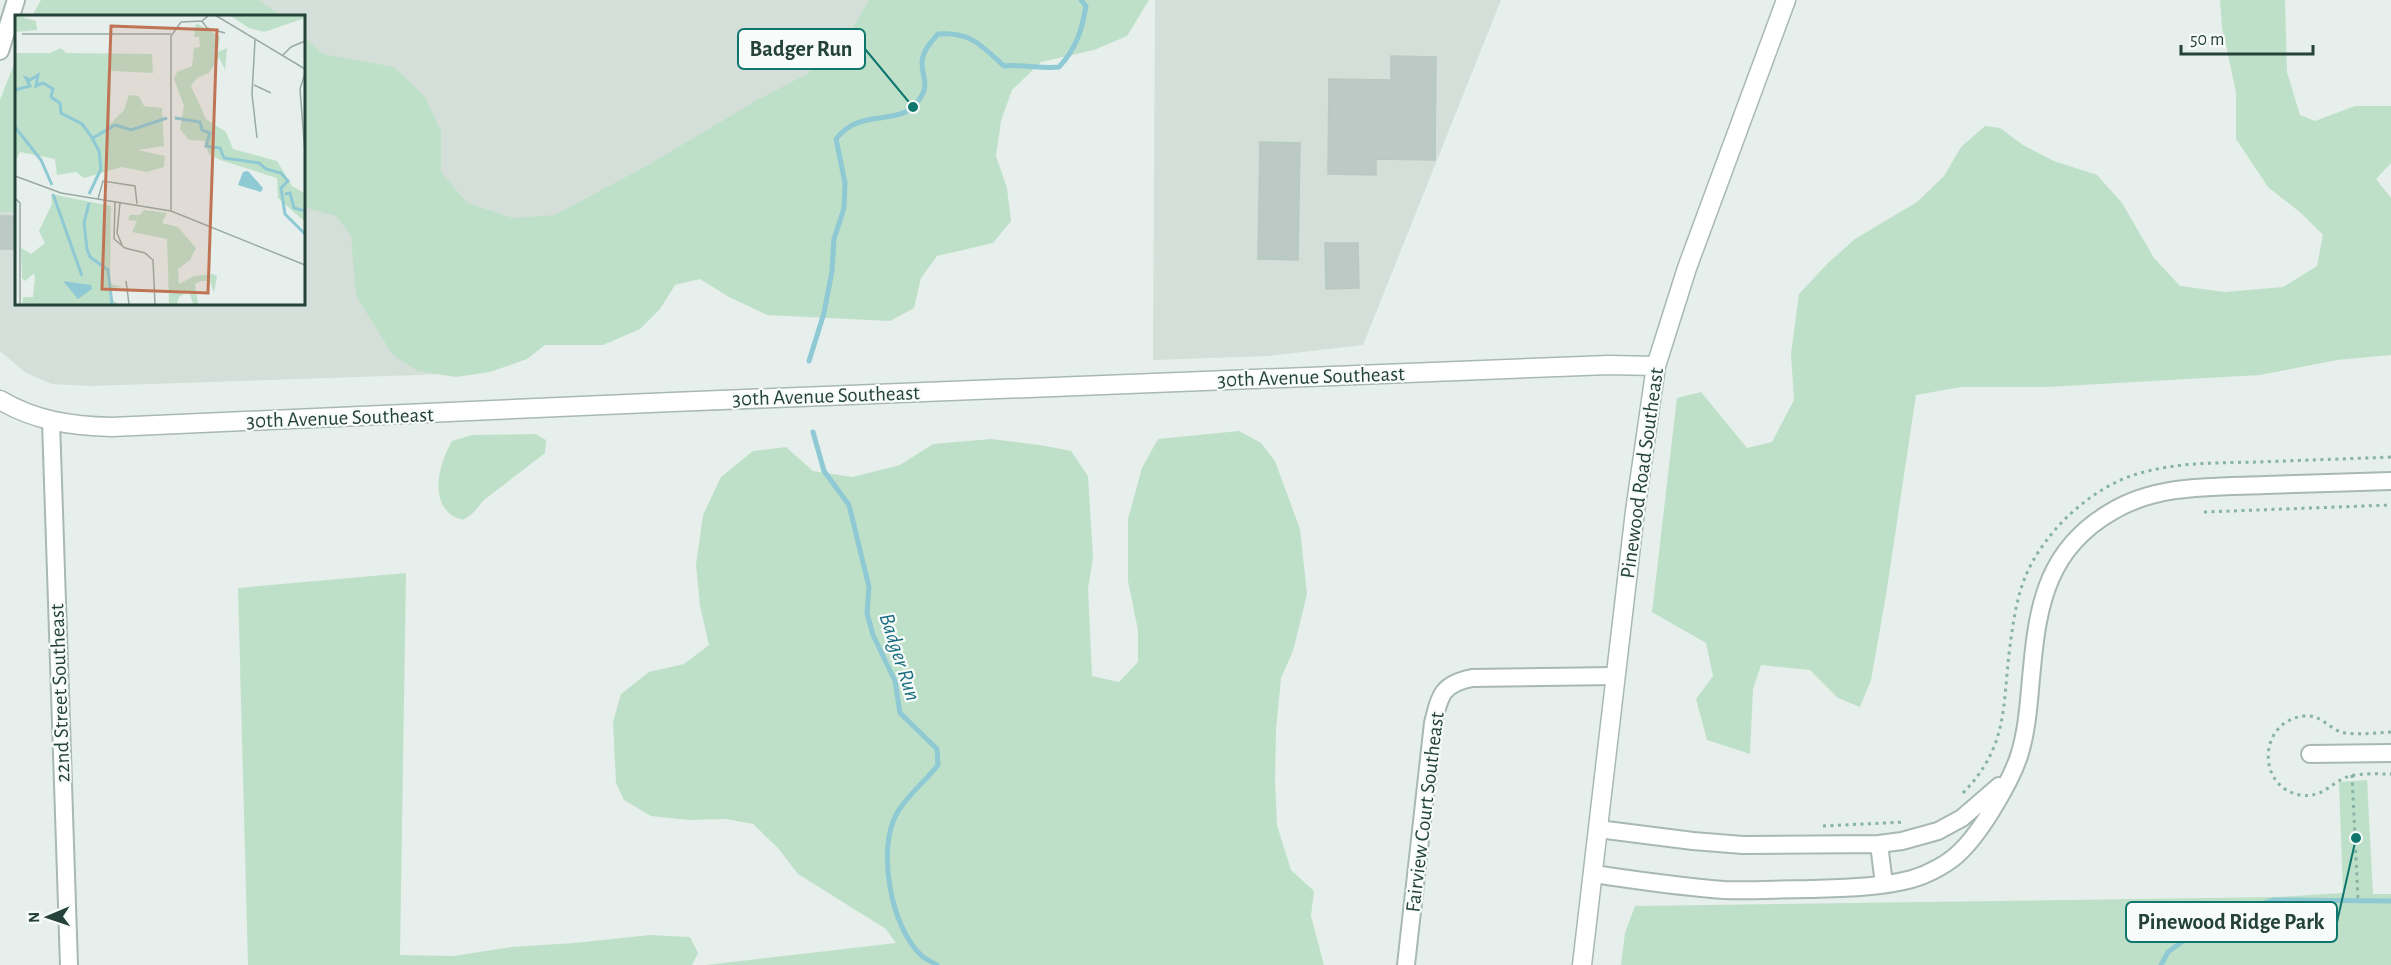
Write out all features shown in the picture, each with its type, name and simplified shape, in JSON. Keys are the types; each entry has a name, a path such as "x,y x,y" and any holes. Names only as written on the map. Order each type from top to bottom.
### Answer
{"street":[{"path":"0,51 16,0"},
{"name":"Pinewood Road Southeast","path":"1582,965 1645,431 1656,366 1687,268 1786,0"},
{"name":"30th Avenue Southeast","path":"0,400 32,416 51,421 86,426 147,426 672,402 1585,366 1656,366"},
{"name":"22nd Street Southeast","path":"51,421 69,965"},
{"path":"1593,874 1723,890 1850,888 1912,879 1930,872 1961,851 1981,826 2013,773 2020,754 2028,712 2035,634 2042,602 2053,572 2063,554 2086,529 2126,504 2164,492 2203,487 2391,481"},
{"name":"Fairview Court Southeast","path":"1406,965 1433,723 1446,687 1472,678 1616,676"},
{"path":"2310,754 2391,753"},
{"path":"1598,829 1716,844 1768,846 1879,844 1922,836 1954,823 2013,773"},
{"path":"1879,844 1884,884"}],"path":[{"path":"1962,794 1991,757 2001,730 2015,610 2025,579 2034,559 2050,537 2091,496 2115,482 2166,468 2209,464 2391,457"},
{"path":"2204,512 2391,505"},
{"path":"2358,899 2352,775 2391,774"},
{"path":"1821,826 1887,824 1907,821"}],"shaded area":[{"path":"85,0 893,0 850,102 584,224 468,223 304,96 304,15 145,15"},
{"path":"1155,0 1501,0 1363,345 1268,356 1153,360"},
{"path":"304,157 447,374 91,386 52,384 26,373 0,351 0,175 15,171 15,304 304,304"}],"green space":[{"path":"41,0 259,0 280,15 33,15"},
{"path":"869,0 1149,0 1127,36 1094,50 1041,62 1012,90 1001,121 996,156 1007,188 1011,221 993,243 937,256 921,278 914,308 890,321 767,315 729,297 700,279 675,285 660,309 640,329 603,345 545,345 527,359 490,372 456,377 418,371 393,355 356,296 351,236 336,216 304,207 304,36 323,54 394,67 425,97 441,131 441,172 467,203 513,218 555,215 650,164 759,99 807,74 847,38"},
{"path":"2220,0 2285,0 2287,72 2300,115 2315,121 2355,106 2391,106 2391,163 2376,179 2391,198 2391,355 2337,360 2260,375 2046,387 1961,387 1916,395 1871,680 1860,707 1838,698 1810,670 1761,665 1753,689 1750,754 1707,740 1696,699 1713,676 1706,643 1652,612 1677,398 1701,392 1747,448 1772,442 1794,400 1791,354 1799,294 1829,262 1855,239 1917,202 1944,176 1961,147 1985,126 2000,128 2023,145 2054,161 2097,175 2122,203 2154,258 2180,286 2225,292 2283,287 2317,266 2323,235 2301,213 2268,187 2236,139 2236,92 2222,27"},
{"path":"15,62 15,212 0,212 0,100"},
{"path":"1239,431 1261,443 1275,461 1300,529 1307,594 1293,651 1281,678 1276,730 1277,825 1291,870 1314,891 1311,916 1324,965 706,965 896,943 886,929 798,874 778,848 753,824 726,819 689,820 651,816 624,800 616,783 613,722 621,694 649,672 684,664 709,645 700,606 696,565 703,515 721,477 753,451 786,447 813,471 852,477 900,465 933,444 991,439 1071,451 1088,476 1093,558 1088,588 1092,676 1119,682 1138,662 1138,630 1128,581 1128,519 1142,468 1158,439"},
{"path":"535,434 546,440 545,453 484,500 472,514 463,520 450,514 440,498 439,478 444,458 452,441 472,435"},
{"path":"406,573 400,955 454,956 511,947 650,935 690,937 698,953 692,965 248,965 238,588"},
{"path":"2367,780 2373,894 2391,894 2391,965 1621,965 1625,933 1635,906 2278,897 2343,893 2339,782"}],"building":[{"path":"1391,56 1436,57 1435,160 1376,159 1376,175 1328,174 1329,79 1391,80"},
{"path":"1260,142 1300,143 1298,260 1258,259"},
{"path":"0,216 15,216 15,249 0,249"},
{"path":"1325,243 1358,243 1359,288 1326,289"}],"waterway":[{"name":"Badger Run","path":"809,361 824,313 832,271 834,239 844,208 845,183 836,139 856,124 866,120 898,115 915,105 925,88 922,68 924,54 938,34 959,35 975,41 1004,66 1059,67 1070,53 1080,31 1086,6 1081,0"},
{"name":"Badger Run","path":"813,432 824,471 849,505 869,587 867,613 873,635 895,681 900,713 937,749 938,765 896,815 890,830 888,848 890,888 902,926 921,955 937,965"},
{"path":"2161,965 2168,952 2213,919 2274,900 2391,901"}],"place":[{"name":"Badger Run","path":"913,107"},
{"name":"Pinewood Ridge Park","path":"2356,838"}]}
